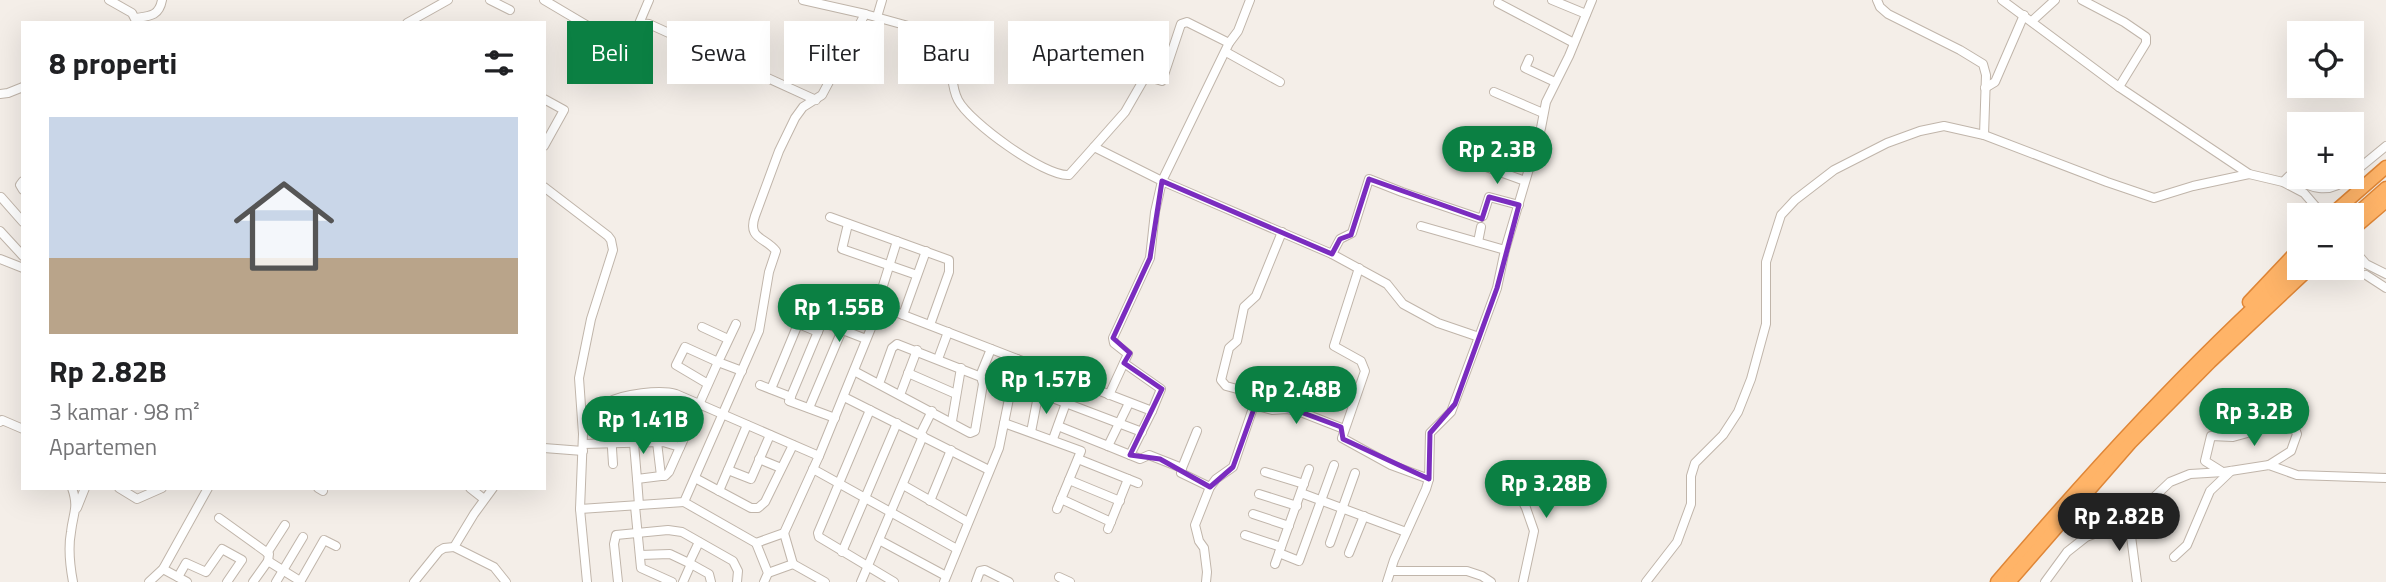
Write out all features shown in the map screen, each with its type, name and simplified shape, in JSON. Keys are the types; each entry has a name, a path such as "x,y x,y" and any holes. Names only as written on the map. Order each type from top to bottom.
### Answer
{"highway":[{"path":"2340,203 2386,167"},
{"path":"2364,207 2386,188"},
{"path":"2364,220 2386,203"},
{"path":"2204,356 2287,262"},
{"path":"1997,582 2123,438 2287,277"},
{"path":"2009,582 2130,443 2210,362 2297,280"}],"street":[{"path":"109,0 132,13 136,20 158,12 162,0"},
{"path":"417,20 448,0"},
{"path":"490,0 510,10"},
{"path":"544,0 579,21"},
{"path":"640,21 649,0"},
{"path":"803,0 877,17 950,41 953,82 958,101 964,109 1001,141 1030,161 1060,175 1069,175 1125,112 1144,79 1149,77 1163,81 1181,24 1187,22 1229,43"},
{"path":"877,17 882,0"},
{"path":"1109,396 1128,354 1113,338 1150,258 1155,212 1163,181 1229,43 1238,31 1249,3 1238,0"},
{"path":"1552,0 1586,14"},
{"path":"1387,582 1429,479 1430,433 1451,412 1497,288 1548,94 1592,0"},
{"path":"1877,0 1888,14 1983,64 1986,69 1984,135"},
{"path":"2002,0 2020,9 2057,43 2119,87 2249,174 2283,182 2304,193 2314,203"},
{"path":"2032,21 2055,0"},
{"path":"2082,0 2146,37 2146,43 2119,87"},
{"path":"1497,3 1574,43"},
{"path":"1985,88 1995,82 2020,9"},
{"path":"684,502 759,331 769,272 776,251 755,234 752,225 779,151 795,118 803,107 817,100 838,67 865,14"},
{"path":"653,26 817,100"},
{"path":"1226,52 1280,82"},
{"path":"1529,59 1525,68 1555,82"},
{"path":"0,94 21,87"},
{"path":"1494,92 1543,114"},
{"path":"546,100 564,110 546,142"},
{"path":"1646,582 1677,542 1689,512 1691,476 1695,463 1723,435 1738,412 1751,379 1766,324 1766,262 1781,215 1795,200 1834,170 1887,143 1944,126 1984,135 2154,198 2249,174"},
{"path":"2364,164 2386,146"},
{"path":"1094,147 1163,181 1332,254 1387,284 1403,304 1438,323 1479,337"},
{"path":"1478,164 1525,181"},
{"path":"1332,254 1340,239 1352,233 1368,181 1372,178 1402,192 1479,218 1483,216 1489,198 1518,205"},
{"path":"2283,182 2287,178"},
{"path":"546,189 608,236 612,245 591,319 579,378 583,403 580,509 587,582"},
{"path":"1,197 21,220"},
{"path":"831,217 951,262 930,325"},
{"path":"848,224 842,249 917,275"},
{"path":"1421,226 1505,250"},
{"path":"1478,242 1481,227"},
{"path":"0,231 21,254"},
{"path":"1282,232 1256,296 1244,307 1237,341 1229,348 1221,380 1226,386 1241,390 1244,400 1254,405 1272,410 1287,408 1344,429"},
{"path":"825,582 793,564 784,533 844,397 880,306 881,292 897,241"},
{"path":"903,315 926,251"},
{"path":"0,259 21,267"},
{"path":"2364,261 2386,274"},
{"path":"1359,268 1334,346 1361,361 1365,368 1343,439 1391,465 1429,479"},
{"path":"2366,275 2386,288"},
{"path":"831,303 874,320"},
{"path":"880,306 1152,411"},
{"path":"771,389 794,322 818,332"},
{"path":"835,418 789,401 822,322 866,339"},
{"path":"637,479 667,475 669,472 736,324"},
{"path":"702,327 729,340"},
{"path":"810,408 842,330"},
{"path":"938,359 948,332"},
{"path":"878,384 895,345 902,345 980,376"},
{"path":"708,384 676,364 686,347 742,372"},
{"path":"854,371 971,433 975,430 983,384 980,376 991,349"},
{"path":"900,395 917,351"},
{"path":"879,540 945,579 999,448 1017,359"},
{"path":"1124,363 1161,389 1130,455"},
{"path":"952,421 961,368"},
{"path":"908,373 956,394"},
{"path":"760,385 791,397"},
{"path":"613,464 609,402 630,396 670,392 819,456"},
{"path":"1031,432 1039,395 1142,432"},
{"path":"630,396 637,479 638,532 643,570 672,582"},
{"path":"844,397 989,470"},
{"path":"1053,439 1066,403"},
{"path":"1108,446 1129,403"},
{"path":"1206,582 1208,572 1204,548 1199,541 1195,525 1210,487 1233,467 1254,405"},
{"path":"870,410 818,533 821,540 894,582"},
{"path":"860,582 932,411"},
{"path":"632,419 668,416 689,426"},
{"path":"1,420 21,428"},
{"path":"842,552 897,423"},
{"path":"1004,423 1053,439 1138,483"},
{"path":"719,491 747,425"},
{"path":"1058,426 1140,459 1152,456 1182,468"},
{"path":"2045,582 2067,552 2086,537 2129,521 2170,482 2190,474 2227,472 2269,465 2291,452 2297,434 2295,429 2273,426 2233,437 2211,436 2205,461 2227,472"},
{"path":"1198,431 1182,468 1182,475 1210,487"},
{"path":"728,470 751,479 770,435"},
{"path":"1057,509 1087,438"},
{"path":"546,448 634,442 668,442 680,447"},
{"path":"657,442 661,476"},
{"path":"695,478 751,508 758,508 765,502 793,444"},
{"path":"930,501 951,450"},
{"path":"759,459 781,468"},
{"path":"2269,465 2297,475 2386,478"},
{"path":"1245,535 1298,561 1334,466"},
{"path":"1504,466 1526,508 1534,531 1523,582"},
{"path":"813,469 957,549"},
{"path":"1275,564 1309,469"},
{"path":"1265,472 1322,501 1406,532"},
{"path":"2174,557 2187,545 2210,491 2227,472"},
{"path":"1330,544 1354,473"},
{"path":"1061,499 1109,526 1128,479"},
{"path":"1069,480 1119,501"},
{"path":"903,485 968,522"},
{"path":"72,490 77,508"},
{"path":"73,582 70,565 71,532 84,490"},
{"path":"122,490 137,499 157,490"},
{"path":"473,490 484,499"},
{"path":"454,547 491,490"},
{"path":"149,582 163,569 206,491"},
{"path":"1259,494 1297,506"},
{"path":"580,509 684,502 757,543 766,578 793,564"},
{"path":"1252,514 1289,526"},
{"path":"1349,554 1364,516"},
{"path":"219,518 283,571 300,581 324,540 336,546"},
{"path":"2129,521 2137,582"},
{"path":"253,582 285,525"},
{"path":"618,582 615,537 620,534 677,530 733,561 738,571 737,582"},
{"path":"757,543 784,533"},
{"path":"276,582 303,537"},
{"path":"684,582 699,542"},
{"path":"414,582 439,551 454,547 494,567 506,582"},
{"path":"178,577 186,563 206,572 222,549 242,560 227,582"},
{"path":"640,555 670,554 711,579 723,582"},
{"path":"163,569 187,582"},
{"path":"976,582 980,571 985,569 1009,582"},
{"path":"1391,571 1471,572 1491,582"},
{"path":"1059,577 1070,582"}],"highlighted area":[{"path":"1369,179 1482,219 1489,197 1519,205 1497,288 1455,404 1430,433 1429,479 1343,439 1341,427 1298,411 1255,406 1233,467 1210,487 1160,459 1130,455 1162,389 1124,363 1130,353 1113,338 1150,258 1162,181 1332,254 1340,239 1351,235"}]}
